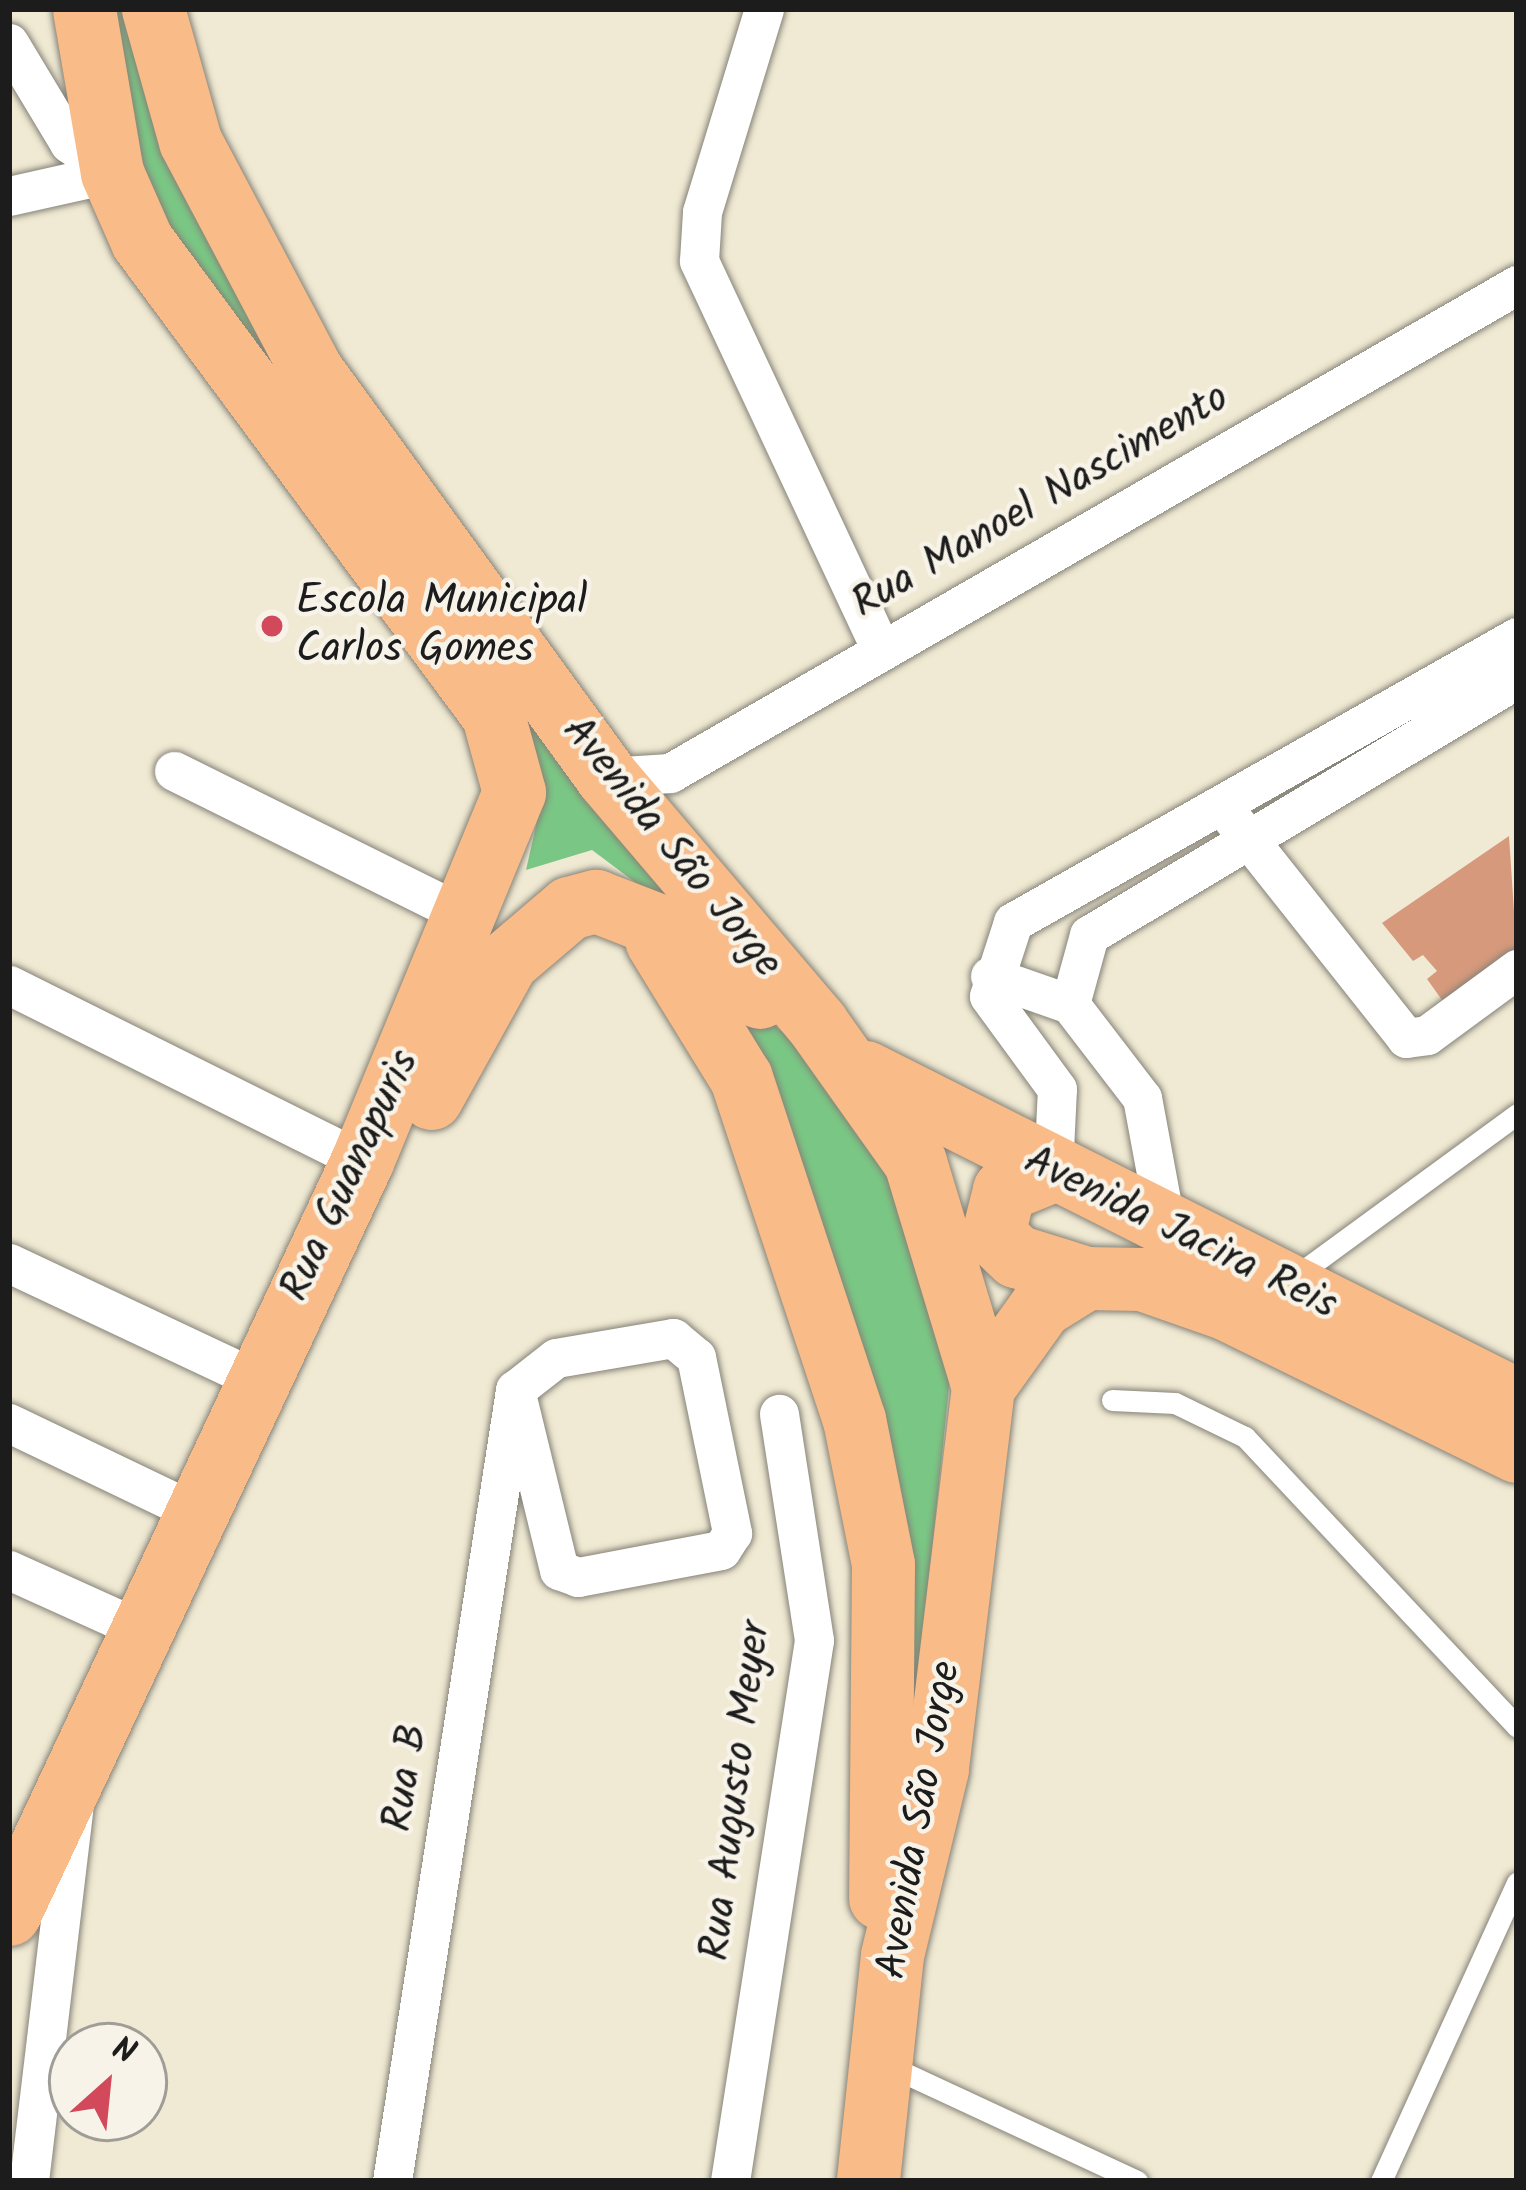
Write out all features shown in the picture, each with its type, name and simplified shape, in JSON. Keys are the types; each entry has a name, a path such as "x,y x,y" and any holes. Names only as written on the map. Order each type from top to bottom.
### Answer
{"main road":[{"name":"Avenida São Jorge","path":"84,9 112,173 182,306 493,715"},
{"name":"Avenida São Jorge","path":"153,9 190,141 242,256 311,370 608,777 846,1060 915,1162 983,1388 937,1769 879,2062 868,2181"},
{"name":"Rua Guanapuris","path":"9,1914 27,1833 77,1778 256,1379 362,1161 467,917 514,792 493,715"},
{"name":"Rua Guanapuris","path":"144,1631 215,1521 507,962 569,908 625,910"},
{"name":"Avenida São Jorge","path":"625,910 673,931 846,1060"},
{"path":"625,910 680,963 741,1078 854,1419 884,1564 879,2062"},
{"name":"Avenida Jacira Reis","path":"846,1060 1053,1170 1517,1400"},
{"path":"1053,1170 1004,1190 993,1234 1016,1256 1086,1278"},
{"name":"Avenida Jacira Reis","path":"983,1388 1018,1328 1086,1278 1182,1289 1517,1451"}],"street":[{"path":"764,9 702,212 699,261 881,649"},
{"path":"9,43 59,131 112,173"},
{"path":"9,196 112,173"},
{"name":"Rua Manoel Nascimento","path":"608,777 670,773 1517,285"},
{"path":"1053,1170 1057,1089 998,1013 990,976 1012,922 1517,637"},
{"path":"1070,1004 1089,935 1245,837 1517,679"},
{"path":"174,771 467,917"},
{"path":"1221,802 1406,1038 1427,1035 1517,969"},
{"path":"990,976 1070,1004 1142,1098 1166,1227"},
{"path":"9,985 362,1161"},
{"path":"9,1263 256,1379"},
{"path":"673,1338 696,1358 732,1533 721,1550 578,1577 559,1570 515,1390 556,1358 673,1338"},
{"name":"Rua B","path":"392,2181 515,1390"},
{"name":"Rua Augusto Meyer","path":"730,2181 814,1640 779,1414"},
{"path":"9,1423 195,1512"},
{"path":"9,1570 144,1631"},
{"path":"29,2181 77,1778"}],"lane":[{"path":"1283,1286 1517,1114"},
{"path":"1112,1400 1175,1403 1245,1437 1517,1726"},
{"path":"1382,2181 1517,1882"},
{"path":"879,2062 1137,2181"}],"green space":[{"path":"103,9 141,9 165,134 747,966 592,850 526,870 540,808 155,208"},
{"path":"684,955 820,1061 877,1147 952,1358 904,1823 896,1536"}],"building":[{"path":"1509,836 1517,956 1447,1007 1427,979 1437,971 1423,955 1413,961 1382,923"}],"place":[{"name":"Escola Municipal Carlos Gomes","path":"272,626"}]}
